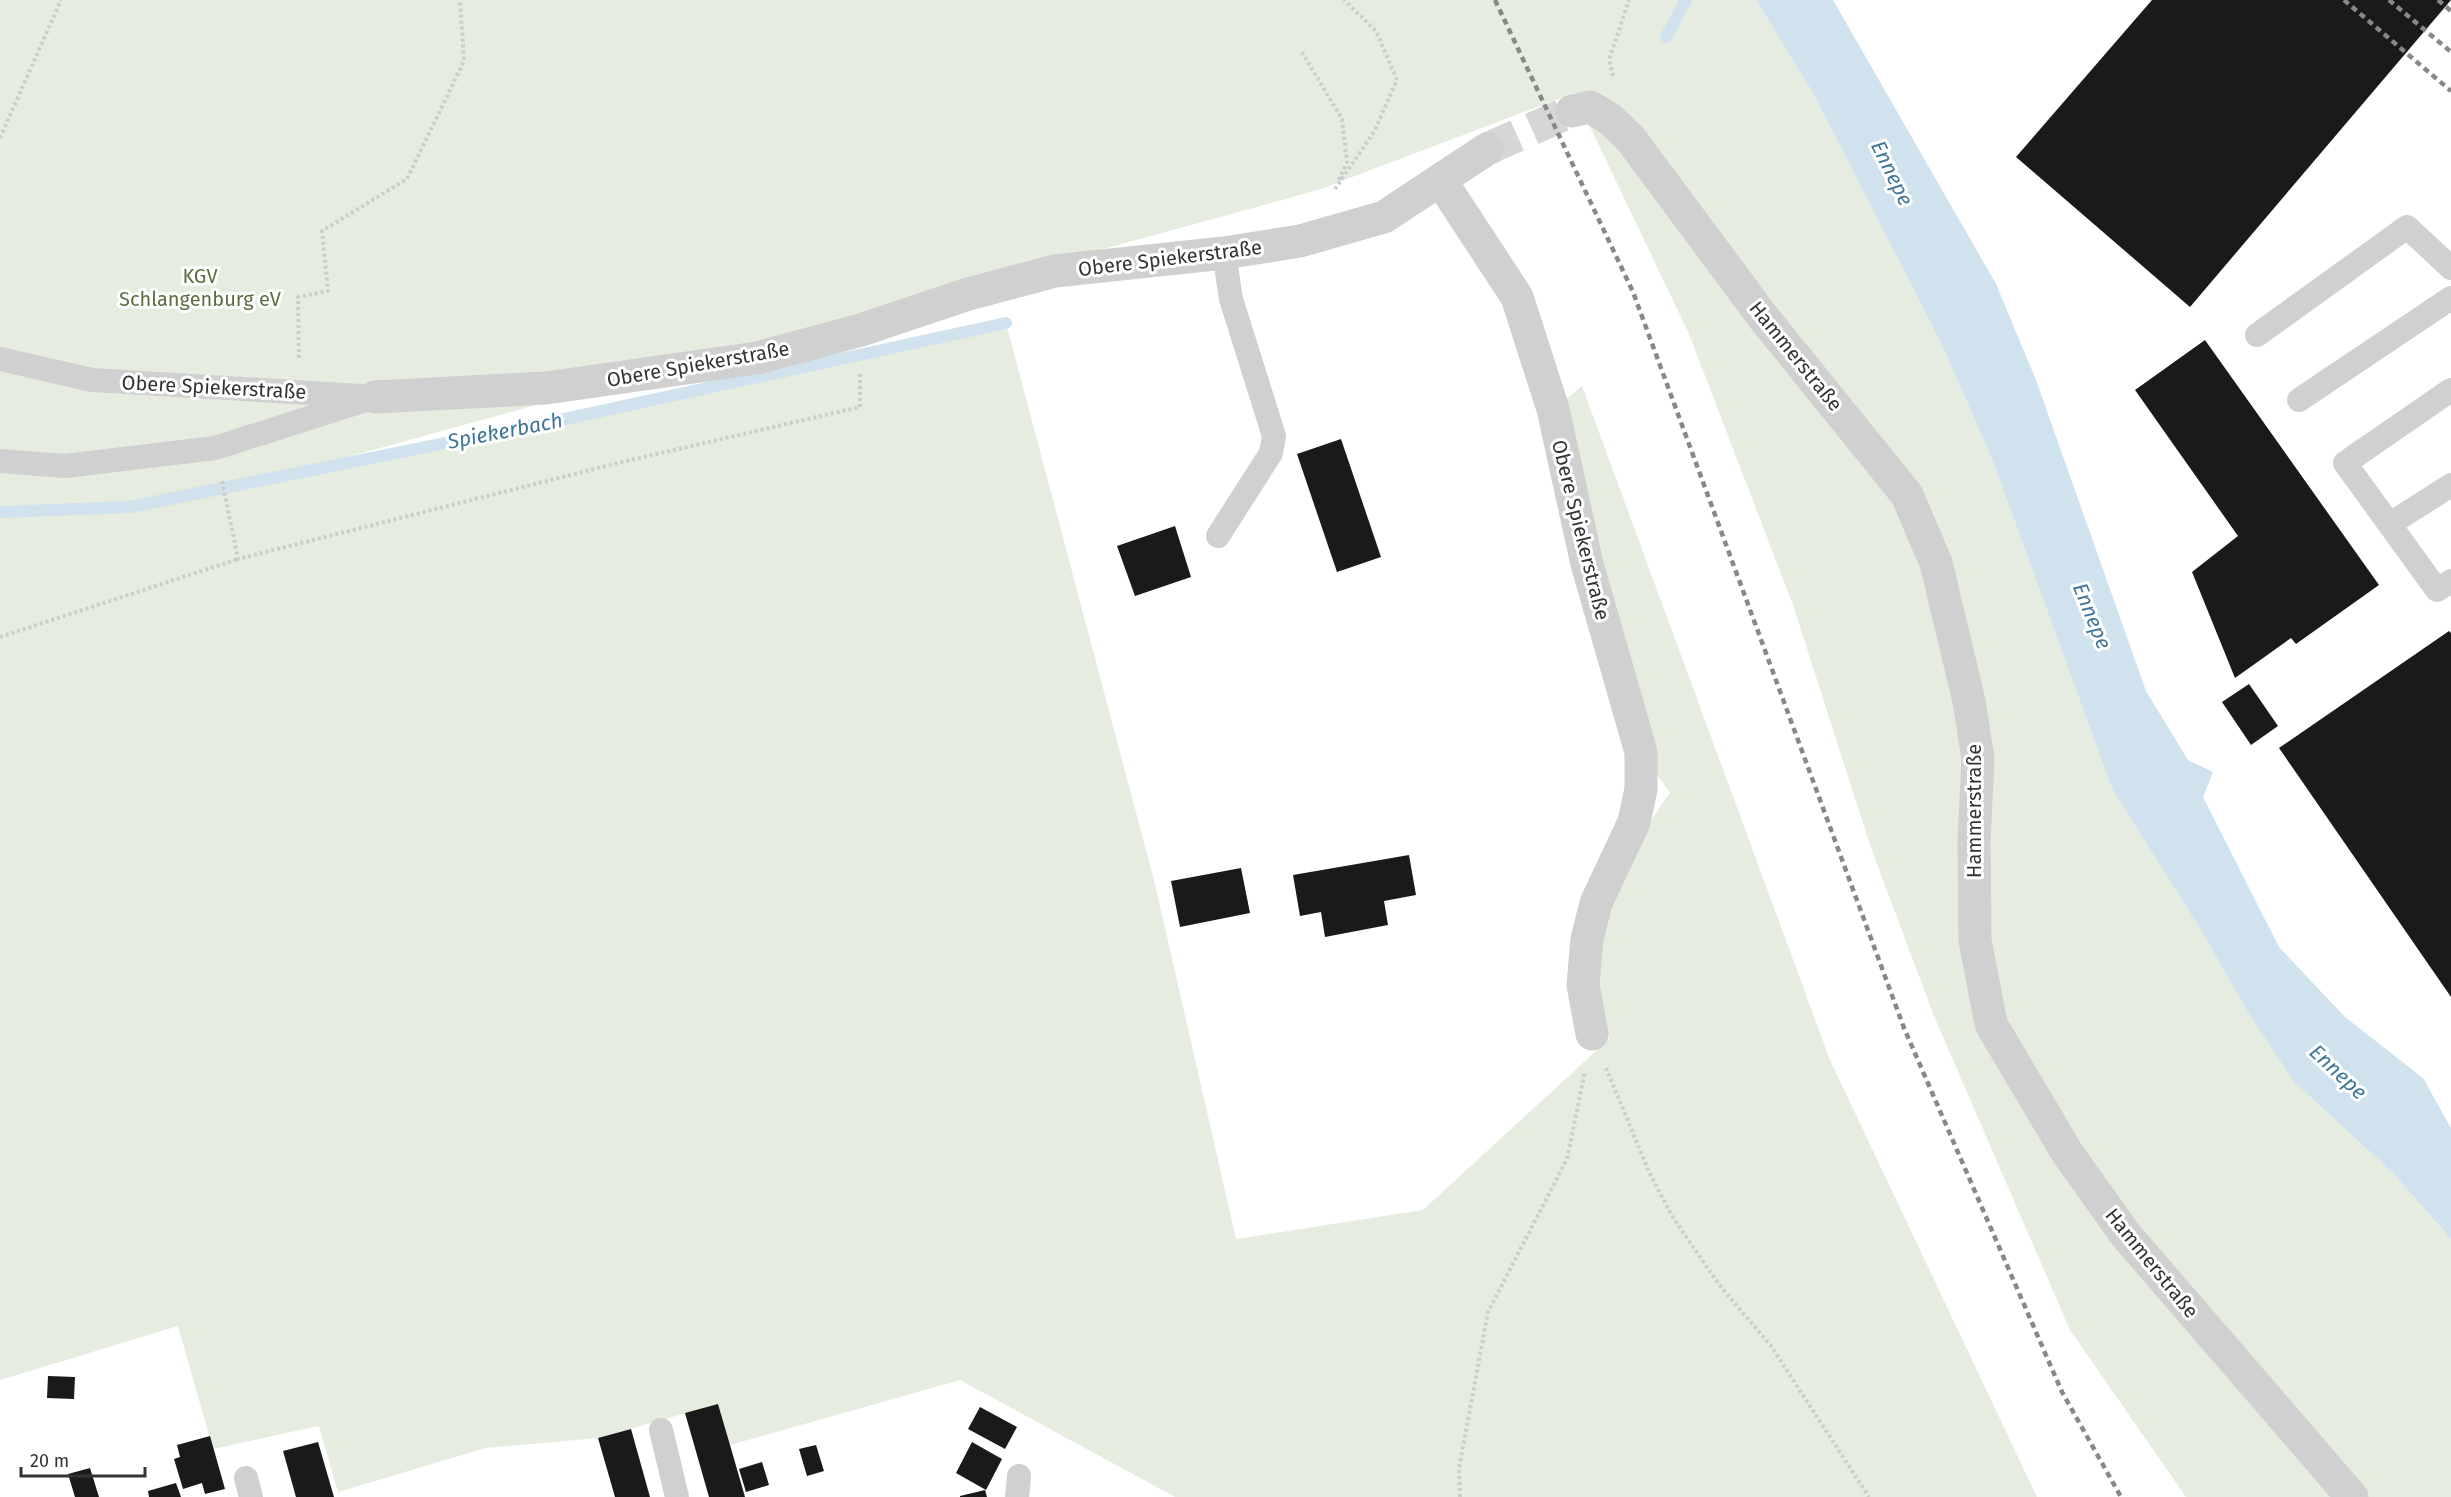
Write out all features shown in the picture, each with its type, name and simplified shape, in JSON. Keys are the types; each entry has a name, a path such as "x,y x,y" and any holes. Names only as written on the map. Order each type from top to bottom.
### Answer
{"street":[{"name":"Hammerstraße","path":"1572,111 1590,107 1610,119 1630,138 1763,317 1907,495 1936,563 1969,701 1978,759 1974,840 1975,940 1991,1024 2067,1151 2125,1234 2352,1497"},
{"path":"1441,181 1487,149"},
{"name":"Obere Spiekerstraße","path":"375,397 546,388 757,358 861,330 965,296 1055,271 1224,253 1300,241 1384,217 1441,181 1517,297 1552,410 1587,564 1641,752 1641,789 1634,822 1596,903 1587,939 1583,985 1592,1034"}],"lane":[{"path":"2257,335 2407,227 2451,267"},
{"path":"1218,536 1271,453 1274,436 1231,299 1224,253"},
{"path":"2299,400 2451,297"},
{"name":"Obere Spiekerstraße","path":"0,359 92,380 375,397"},
{"path":"2451,390 2345,463 2437,590 2451,581"},
{"path":"0,461 65,466 215,448 375,397"},
{"path":"2390,524 2451,485"},
{"path":"661,1430 677,1497"}],"path":[{"path":"0,138 61,0"},
{"path":"314,393 297,353 298,297 328,291 322,231 407,179 464,61 460,0"},
{"path":"1302,52 1342,119 1347,162 1334,191 1374,132 1396,80 1376,31 1344,0"},
{"path":"1615,82 1609,60 1629,0"},
{"path":"0,637 238,559 610,465 860,407 861,330"},
{"path":"215,448 238,559"},
{"path":"1460,1497 1460,1468 1488,1311 1567,1159 1592,1034"},
{"path":"1592,1034 1650,1174 1672,1216 1720,1286 1771,1346 1869,1497"}],"green space":[{"name":"KGV Schlangenburg eV","path":"0,0 1756,0 1814,95 1942,345 1992,459 2112,789 2199,927 2249,1014 2294,1082 2392,1172 2451,1239 2451,1497 2186,1497 2070,1330 1934,1016 1871,848 1793,605 1689,334 1574,93 1318,190 271,478 574,417 1006,323 1155,884 1236,1239 1423,1210 1609,1039 1598,976 1600,938 1604,922 1629,862 1660,806 1670,793 1641,752 1553,410 1582,386 1830,1060 2037,1497 1175,1497 960,1380 730,1445 718,1404 598,1438 485,1448 338,1492 319,1426 213,1449 178,1326 0,1380"}],"water":[{"name":"Ennepe","path":"1756,0 1833,0 1996,284 2036,380 2146,691 2188,760 2213,772 2203,797 2279,947 2345,1017 2423,1078 2451,1128 2451,1239 2392,1172 2294,1082 2249,1014 2199,927 2112,789 1992,459 1942,345 1814,95"}],"building":[{"path":"2152,0 2451,0 2190,307 2016,157"},
{"path":"2205,340 2379,585 2296,644 2291,638 2235,678 2192,572 2238,536 2135,390"},
{"path":"1341,439 1381,557 1337,572 1297,454"},
{"path":"1175,526 1191,577 1135,596 1117,546"},
{"path":"2449,631 2451,633 2451,997 2279,748"},
{"path":"2249,684 2278,726 2251,745 2222,702"},
{"path":"1409,855 1416,895 1384,901 1388,925 1325,937 1321,912 1300,916 1293,875"},
{"path":"1241,868 1250,913 1180,927 1171,881"},
{"path":"48,1376 75,1377 74,1399 47,1398"},
{"path":"718,1404 745,1497 709,1497 685,1413"},
{"path":"980,1407 1017,1427 1005,1449 968,1429"},
{"path":"631,1429 650,1497 615,1497 598,1438"},
{"path":"210,1436 225,1489 205,1494 202,1483 183,1489 174,1459 180,1457 177,1445"},
{"path":"318,1442 334,1497 296,1497 283,1451"},
{"path":"972,1442 1002,1459 986,1490 956,1473"},
{"path":"816,1445 824,1471 807,1476 799,1449"},
{"path":"762,1462 769,1485 746,1492 739,1469"},
{"path":"90,1468 99,1497 75,1497 68,1474"},
{"path":"176,1483 181,1497 149,1497 148,1491"},
{"path":"985,1490 987,1497 960,1497 960,1496"}],"waterway":[{"name":"Spiekerbach","path":"1666,37 1686,0"},
{"name":"Spiekerbach","path":"0,512 130,507 574,417 1006,323"}],"tunnel":[{"path":"1487,149 1572,111"}],"railway":[{"path":"1495,0 1633,292 1904,1028 2062,1392 2121,1497"},
{"path":"2344,0 2451,91"},
{"path":"2389,0 2451,52"},
{"path":"2438,0 2451,11"}]}
